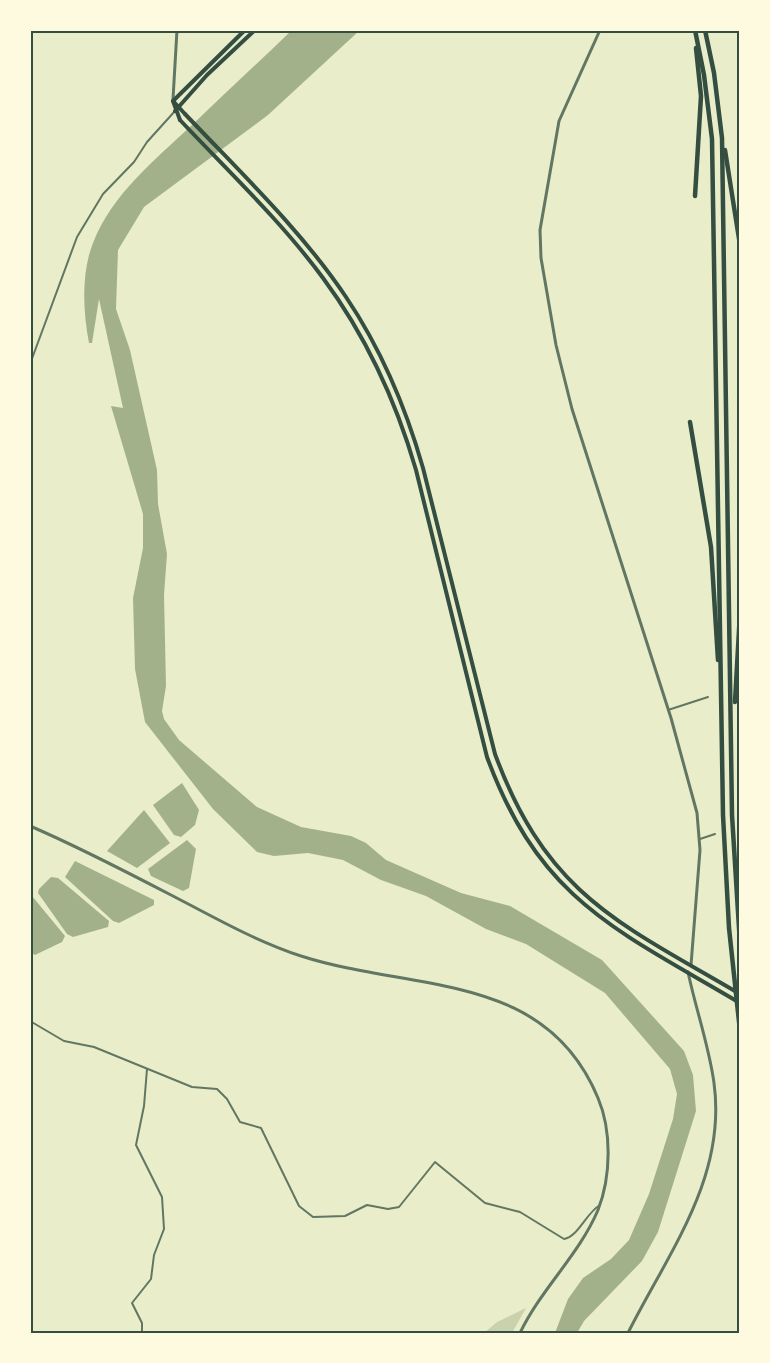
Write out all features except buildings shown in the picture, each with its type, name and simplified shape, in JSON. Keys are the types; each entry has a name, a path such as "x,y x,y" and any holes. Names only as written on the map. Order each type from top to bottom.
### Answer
{"highway":[{"path":"694,30 701,96 695,196"},
{"path":"694,30 704,75 712,139 726,894 740,1031"},
{"path":"705,30 714,73 721,133 740,246"},
{"path":"721,133 733,826 740,944"},
{"path":"690,422 711,547 722,716"},
{"path":"732,759 740,612"}],"main road":[{"path":"245,30 173,101 180,120 242,185 328,286 364,342 386,388 416,470 482,738 493,773 518,826 550,872 588,909 619,933 740,1003"},
{"path":"177,109 255,30"},
{"path":"177,109 185,114 295,232 346,297 375,346 398,395 416,443 489,736 500,770 525,822 550,860 593,904 624,926 740,994"}],"street":[{"path":"173,101 177,30"},
{"path":"600,30 559,121 540,230 541,258 556,345 572,410 668,710 697,813 700,839 691,965"},
{"path":"30,364 77,237 103,194 134,162 147,142 177,109"},
{"path":"668,710 708,697"},
{"path":"30,826 231,927 292,953 333,965 484,996 512,1006 538,1021 561,1039 572,1052 594,1089 603,1111 607,1131 607,1160 600,1205 580,1245 539,1299 520,1333"},
{"path":"700,839 715,834"},
{"path":"628,1333 685,1229 702,1190 712,1154 717,1115 714,1083 706,1040 688,972"},
{"path":"30,1021 59,1039 94,1047 192,1087 217,1089 227,1099 240,1122 261,1128 299,1206 313,1217 345,1216 367,1206 388,1209 399,1206 435,1162 485,1203 520,1212 564,1239 570,1238 591,1210 600,1205"},
{"path":"142,1333 142,1323 132,1303 151,1279 154,1255 164,1229 162,1197 136,1145 144,1106 147,1069"}],"shaded area":[{"path":"292,30 360,30 268,115 144,207 118,250 116,309 130,350 157,470 158,504 167,554 164,595 166,686 162,711 164,719 179,740 257,807 301,827 351,836 366,843 386,860 461,893 510,906 602,960 684,1051 693,1075 696,1111 658,1232 642,1261 584,1321 577,1333 555,1333 568,1299 583,1278 611,1259 629,1240 649,1194 673,1119 677,1094 670,1069 605,993 526,944 486,929 426,896 381,880 343,860 308,853 274,856 257,852 213,809 145,722 135,669 133,598 143,548 143,514 111,406 123,408 99,299 92,343 89,343 84,306 86,267 101,225 123,193 149,165"},
{"path":"182,783 199,810 195,825 181,837 174,835 153,805"},
{"path":"144,810 170,843 137,868 107,851"},
{"path":"187,840 196,849 189,888 183,891 151,876 148,869"},
{"path":"75,861 154,900 154,905 119,923 113,921 65,877"},
{"path":"51,877 58,878 109,921 108,927 73,937 67,934 38,893"},
{"path":"32,896 65,936 62,942 35,955 30,952 30,898"},
{"path":"526,1308 512,1333 484,1333 497,1322"}]}
